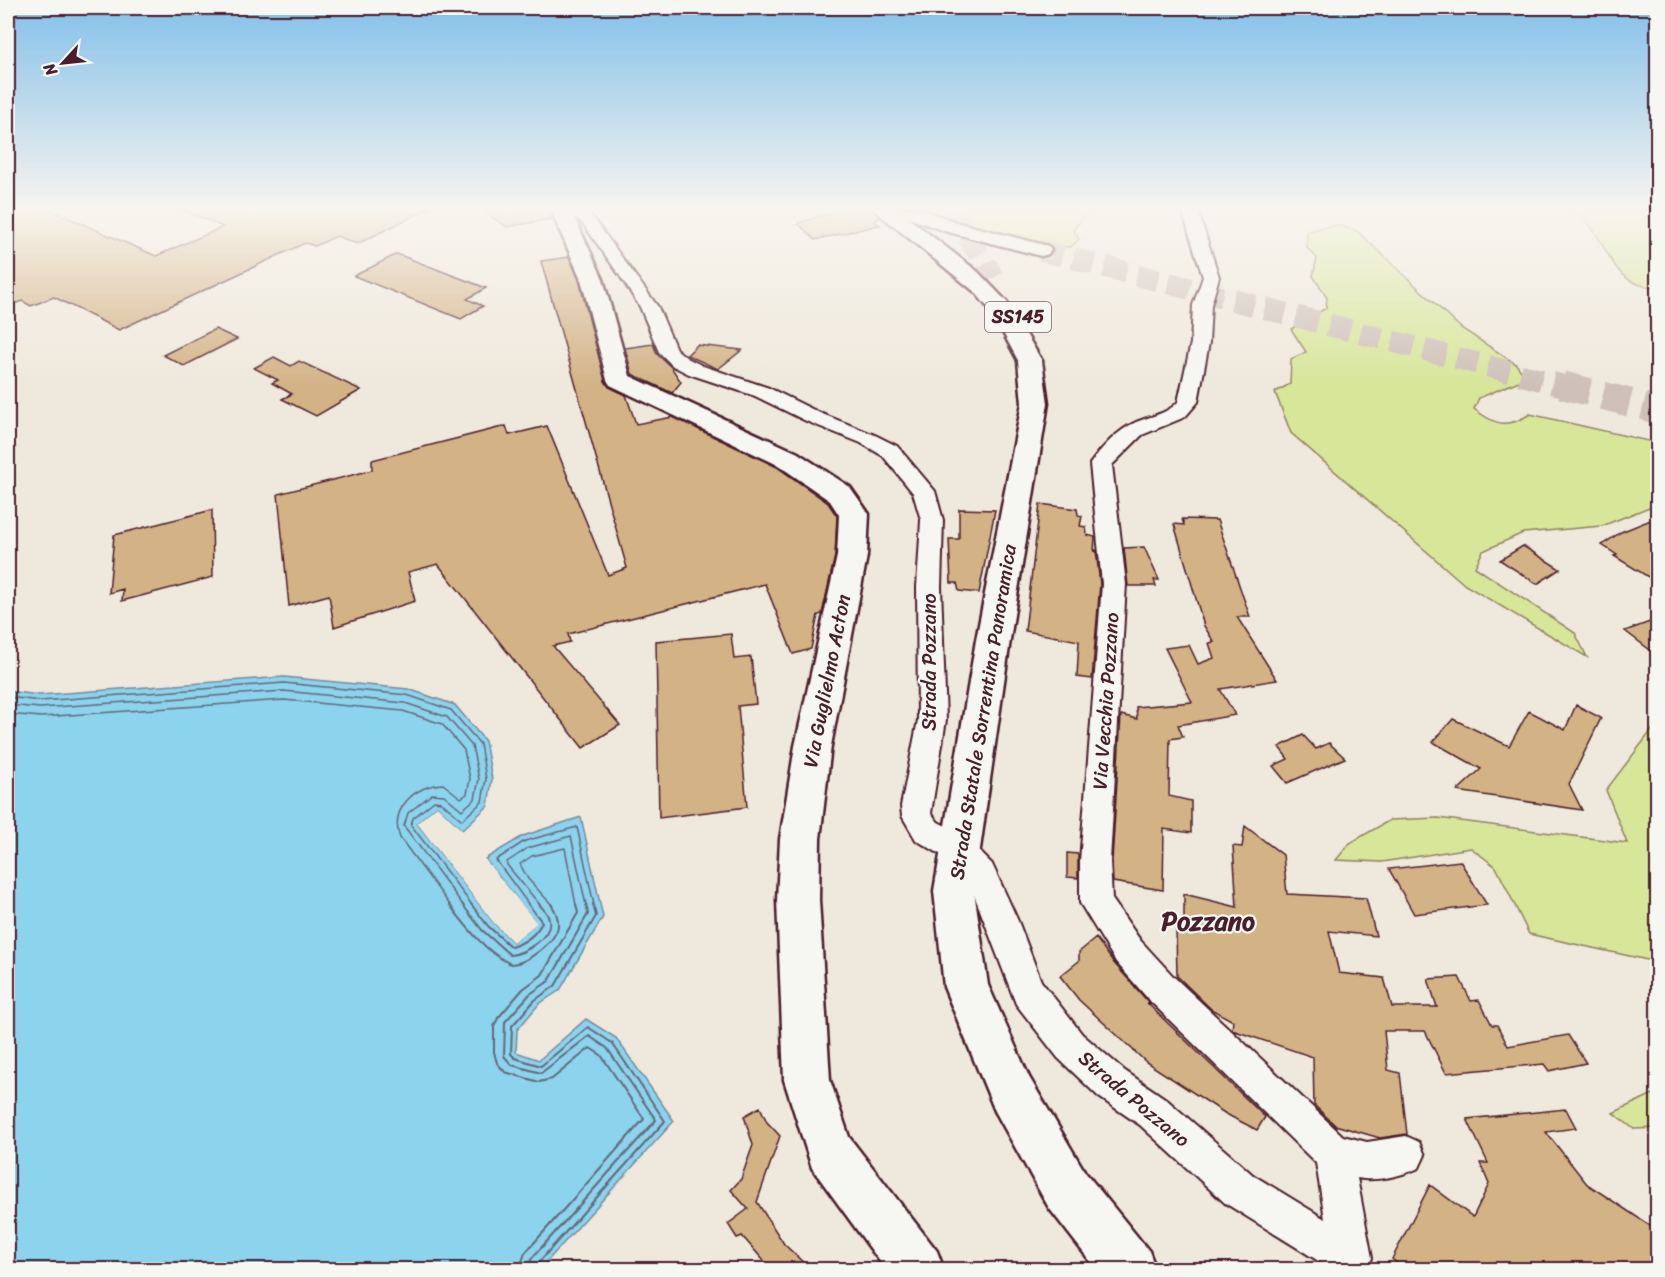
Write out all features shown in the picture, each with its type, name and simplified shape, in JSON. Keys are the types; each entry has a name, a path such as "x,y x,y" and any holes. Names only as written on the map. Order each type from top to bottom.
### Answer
{"main road":[{"name":"Via Guglielmo Acton","path":"587,268 592,279 619,380 788,459 840,494 854,514 852,556 813,746 800,839 798,900 807,1080 829,1151 918,1269"},
{"name":"SS145","path":"958,268 981,286 1008,319 1030,361"},
{"name":"SS145","path":"994,278 1023,327 1030,361"},
{"name":"Strada Statale Sorrentina Panoramica","path":"1030,361 1035,403 993,640 954,891 966,987 1012,1094 1066,1190 1131,1269"}],"street":[{"name":"Strada Pozzano","path":"622,268 649,307 668,352 680,362 696,370 762,392 813,417 868,439 890,451 924,491 932,520 930,587 932,720 915,806 916,816 927,831 944,839 960,851 981,874 1002,921 1028,992 1070,1046 1112,1084 1153,1112 1239,1189 1352,1258 1334,1153"},
{"name":"Via Vecchia Pozzano","path":"1208,268 1211,277 1202,305 1200,343 1188,402 1184,411 1135,431 1101,464 1114,584 1095,861 1096,903 1128,951 1161,988 1334,1153"},
{"path":"1334,1153 1367,1161 1406,1155"}],"green space":[{"path":"1315,268 1396,268 1461,328 1516,364 1526,378 1479,398 1474,409 1488,419 1508,423 1530,414 1657,443 1657,504 1602,526 1523,533 1483,551 1475,567 1575,633 1587,657 1465,585 1291,433 1275,392 1290,384 1291,359 1306,352 1291,329 1326,308 1327,298 1313,276"},
{"path":"1616,268 1657,268 1657,287 1632,282"},
{"path":"1657,726 1657,962 1529,934 1496,867 1471,848 1382,862 1336,860 1350,843 1390,820 1438,818 1627,843 1606,790"},
{"path":"1657,1092 1657,1128 1634,1129 1613,1113"}],"water":[{"path":"284,677 408,689 455,705 485,741 492,779 488,806 462,830 437,806 417,823 493,922 513,942 536,923 485,859 523,836 581,817 603,917 560,990 539,1004 517,1030 516,1052 539,1060 586,1019 616,1038 674,1121 540,1269 8,1270 8,691 39,695"}],"pier":[{"path":"437,806 464,832 460,832 437,810 421,823 495,920 513,938 532,923 483,861 483,857 537,923 513,942 493,922 417,823"}],"building":[{"path":"8,268 252,268 119,330 54,297 31,306 8,298"},
{"path":"370,268 433,268 486,288 467,299 483,306 461,319 354,276"},
{"path":"543,268 574,268 579,280 605,381 609,387 626,395 636,424 673,417 777,467 828,503 837,516 835,556 822,614 818,615 811,649 793,654 765,584 568,634 570,642 553,646 620,725 583,748 438,564 408,572 415,601 334,627 329,595 289,606 278,494 372,470 372,460 506,426 509,435 547,426 608,575 627,568"},
{"path":"215,329 237,339 184,366 163,355"},
{"path":"653,344 657,354 671,367 681,382 672,393 632,374 625,348"},
{"path":"697,345 742,350 718,369 687,355"},
{"path":"274,357 291,366 299,361 361,390 316,416 282,399 292,394 272,383 278,380 254,368"},
{"path":"1040,504 1077,509 1078,515 1082,516 1080,526 1086,527 1087,535 1095,537 1094,551 1096,550 1100,584 1092,679 1077,677 1079,641 1025,631"},
{"path":"959,509 995,510 979,593 959,591 957,583 951,583 949,539 959,539"},
{"path":"212,510 213,577 122,601 123,589 109,593 114,535"},
{"path":"1658,517 1658,583 1614,556 1617,555 1602,545 1621,532"},
{"path":"1182,519 1217,520 1250,617 1237,617 1277,680 1220,689 1235,715 1178,725 1183,737 1170,739 1169,796 1191,801 1191,833 1164,829 1163,890 1113,882 1112,861 1121,715 1137,719 1136,707 1192,702 1165,648 1189,645 1198,664 1214,658 1209,643 1214,642 1204,626 1174,524 1184,525"},
{"path":"1523,546 1560,569 1537,584 1500,560"},
{"path":"1144,547 1159,580 1154,580 1156,586 1128,586 1124,548"},
{"path":"1658,619 1658,656 1625,631"},
{"path":"731,634 734,659 751,657 756,704 738,706 747,807 659,818 656,641"},
{"path":"1576,705 1601,718 1569,784 1582,810 1457,791 1481,769 1433,742 1453,719 1509,746 1529,711 1565,730"},
{"path":"1303,735 1316,749 1329,743 1345,758 1287,783 1273,766 1288,759 1279,747"},
{"path":"1245,826 1283,855 1287,894 1366,898 1376,936 1329,931 1339,973 1384,978 1392,1007 1437,1007 1428,979 1459,977 1471,1001 1479,1000 1492,1025 1497,1025 1508,1046 1568,1035 1586,1063 1549,1071 1544,1064 1446,1073 1425,1031 1384,1031 1388,1070 1400,1073 1407,1134 1380,1138 1335,1125 1314,1105 1313,1057 1235,1031 1232,1029 1233,1021 1211,1009 1177,976 1176,930 1184,932 1184,894 1237,907 1233,846 1242,847"},
{"path":"1067,853 1078,854 1078,878 1067,877"},
{"path":"1460,861 1487,905 1414,914 1389,869"},
{"path":"1096,938 1114,963 1150,1004 1147,1003 1265,1117 1257,1130 1226,1114 1146,1062 1079,1000 1060,976 1079,961 1079,952"},
{"path":"760,1107 767,1122 780,1136 757,1202 784,1244 810,1269 771,1269 742,1236 737,1238 728,1224 748,1209 731,1190 741,1179 753,1145 744,1116"},
{"path":"1566,1109 1576,1128 1546,1132 1587,1184 1658,1231 1658,1269 1404,1269 1392,1259 1430,1185 1473,1217 1489,1184 1480,1163 1488,1163 1467,1119"}],"tunnel":[{"path":"987,268 994,278"},
{"path":"1109,268 1568,387"},
{"path":"1562,385 1658,410"}],"district":[{"name":"Pozzano","path":"1208,921"}]}
